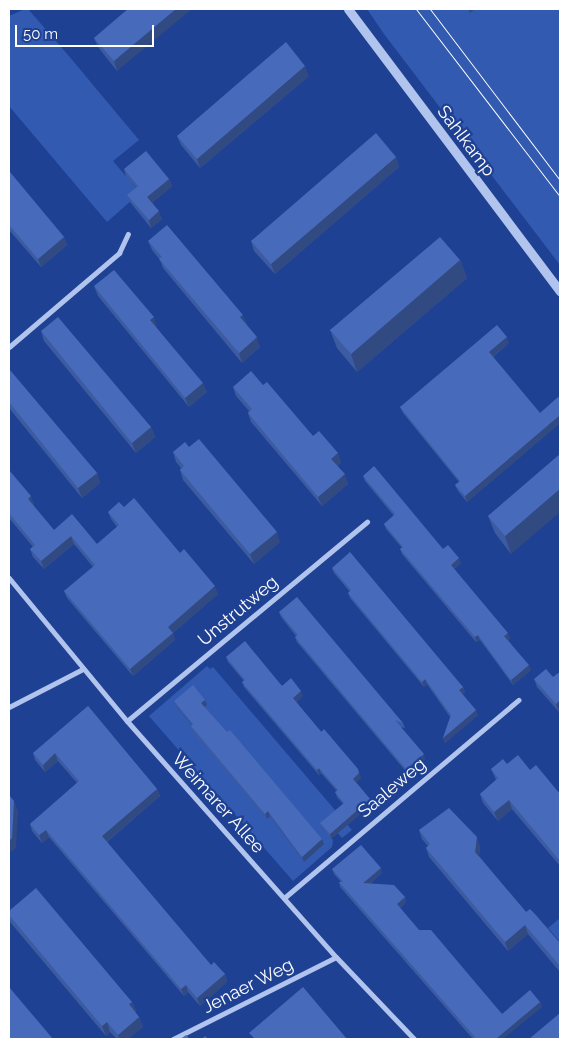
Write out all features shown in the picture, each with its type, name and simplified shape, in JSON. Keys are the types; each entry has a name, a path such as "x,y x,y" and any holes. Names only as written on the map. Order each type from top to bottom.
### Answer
{"street":[{"name":"Sahlkamp","path":"348,9 560,291"},
{"path":"9,347 119,253 128,234"},
{"name":"Unstrutweg","path":"127,721 367,522"},
{"name":"Weimarer Allee","path":"9,578 127,721 336,957 414,1039"},
{"path":"9,708 83,669"},
{"name":"Saaleweg","path":"284,898 518,700"},
{"name":"Jenaer Weg","path":"173,1039 336,957"}],"shaded area":[{"path":"28,9 139,140 113,161 140,193 107,222 9,106 9,16"},
{"path":"367,9 560,9 560,265 384,34"},
{"path":"207,666 210,669 213,667 352,830 342,838 329,823 322,828 333,840 332,847 293,881 149,716","holes":["176,706 228,737 304,862 270,816 267,818 193,731 195,729"]},
{"path":"560,918 560,942 548,928"}],"building":[{"path":"128,9 176,9 114,61 94,38"},
{"path":"286,42 305,66 197,159 177,136"},
{"path":"376,133 396,157 271,264 251,241"},
{"path":"146,151 169,179 147,197 159,211 149,220 127,195 138,186 124,169"},
{"path":"9,171 64,237 38,259 9,225"},
{"path":"167,225 243,315 240,317 257,337 239,353 159,259 162,257 148,241"},
{"path":"440,237 460,260 351,354 330,330"},
{"path":"114,270 154,317 150,320 203,383 185,398 94,286"},
{"path":"58,317 151,427 132,443 41,331"},
{"path":"497,325 507,337 489,352 540,413 558,397 560,399 560,415 465,496 455,485 460,481 400,407"},
{"path":"9,369 97,473 78,488 9,402"},
{"path":"251,371 263,385 267,382 313,436 319,431 338,453 331,459 345,474 318,497 248,413 252,409 233,387"},
{"path":"199,439 277,532 250,554 180,470 184,466 173,452 185,442 189,447"},
{"path":"560,454 560,489 505,536 488,516"},
{"path":"374,466 443,549 448,545 459,558 451,565 508,633 504,636 529,665 511,680 478,635 475,637 400,549 403,547 384,524 395,514 363,476"},
{"path":"9,470 31,496 28,499 54,530 72,514 97,544 119,525 108,512 119,502 124,507 134,498 180,553 184,549 215,586 168,627 173,633 130,669 64,591 95,565 71,536 41,561 30,549 35,545 9,513"},
{"path":"350,552 463,687 459,690 476,710 443,738 451,715 425,679 422,682 348,593 351,590 332,568"},
{"path":"297,597 403,723 395,720 424,754 406,769 295,637 298,635 279,612"},
{"path":"245,641 282,686 291,678 301,691 293,698 321,732 324,729 358,769 359,773 353,779 370,799 330,834 320,823 344,803 335,792 338,790 319,768 317,770 242,682 245,680 226,657"},
{"path":"546,669 553,677 560,672 560,700 556,704 534,679"},
{"path":"193,685 205,700 201,703 227,732 230,730 322,839 302,857 268,811 265,814 191,726 193,724 174,701"},
{"path":"88,706 157,789 102,836 211,965 214,962 225,974 197,998 186,985 181,989 46,830 39,835 30,824 79,781 55,753 43,765 33,753"},
{"path":"518,755 530,770 536,765 560,794 560,861 509,800 494,812 480,794 498,778 491,769 503,759 507,764"},
{"path":"9,795 14,801 12,838 9,841"},
{"path":"449,808 477,837 475,852 526,912 530,909 560,943 560,966 525,925 505,942 426,848 430,844 419,830"},
{"path":"361,845 381,868 363,883 394,885 405,897 397,904 419,930 431,930 502,1014 530,990 540,1002 496,1039 473,1039 475,1037 339,882 343,882 332,869"},
{"path":"36,888 132,1002 129,1004 139,1017 118,1035 107,1022 102,1026 9,915 9,911"},
{"path":"9,987 53,1039 9,1039"},
{"path":"303,987 347,1039 255,1039 249,1033"},
{"path":"560,1013 560,1039 529,1039"},
{"path":"186,1035 190,1039 181,1039"}],"tram line":[{"path":"416,9 560,197"},
{"path":"430,9 560,180"}]}
